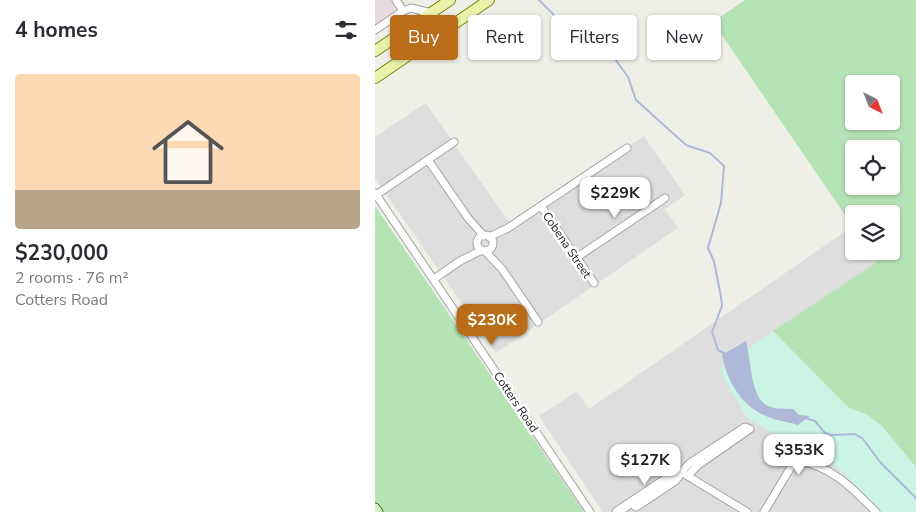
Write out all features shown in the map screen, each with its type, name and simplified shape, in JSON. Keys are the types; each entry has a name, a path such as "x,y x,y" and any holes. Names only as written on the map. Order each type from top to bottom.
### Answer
{"main road":[{"path":"375,51 450,0"},
{"path":"375,78 489,0"},
{"path":"375,508 378,512"}],"street":[{"path":"396,0 403,11"},
{"path":"375,30 403,11 411,8 431,13"},
{"path":"375,194 454,142"},
{"path":"434,279 627,148"},
{"path":"428,160 538,322"},
{"name":"Cotters Road","path":"375,194 590,512"},
{"path":"576,258 665,198"},
{"name":"Cobena Street","path":"541,206 593,284"},
{"path":"617,512 723,444"},
{"path":"764,512 793,464 800,460 838,476 875,512"},
{"path":"679,471 747,512"},
{"path":"628,512 671,483 679,471"}],"shaded area":[{"path":"375,0 403,0 406,3 375,24"},
{"path":"745,0 916,0 916,512 603,512 539,416 577,391 589,409 845,232 845,260 900,260 900,205 845,205 845,214 721,34 721,16"},
{"path":"426,103 510,224 644,136 685,195 665,209 678,228 496,353 375,178 375,137"}],"green space":[{"path":"745,0 916,0 916,467 866,414 849,408 773,331 877,262 876,260 900,260 900,205 845,205 845,215 721,34 721,16"},
{"path":"375,206 584,512 375,512"},
{"path":"773,331 849,408 866,414 881,425 916,467 916,512 880,512 843,472 747,418 719,369"}],"water":[{"path":"746,341 754,385 761,400 772,408 793,409 799,415 810,416 798,425 761,414 745,401 732,384 722,355"}],"waterway":[{"path":"539,0 576,37 590,36 607,48 628,77 636,100 686,145 710,153 724,166 721,203 708,248 714,261 722,306 712,332 718,350 726,354"},
{"path":"806,418 815,421 825,433 831,435 855,434 863,439 880,462 916,498"}]}
